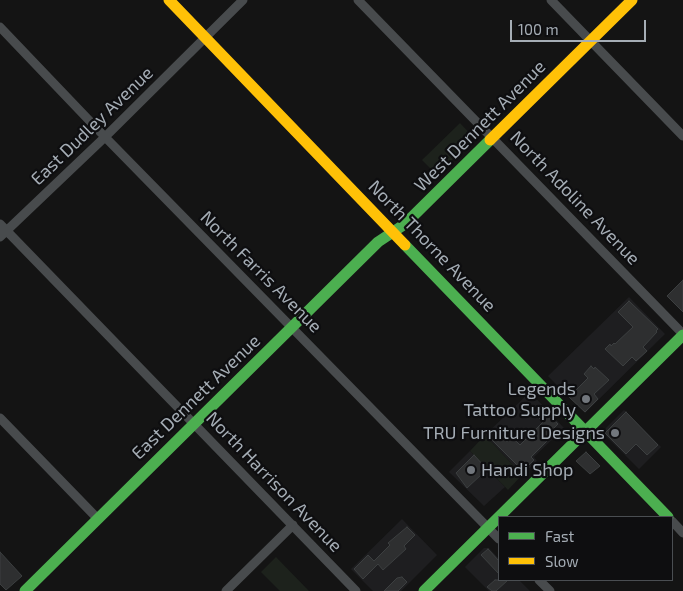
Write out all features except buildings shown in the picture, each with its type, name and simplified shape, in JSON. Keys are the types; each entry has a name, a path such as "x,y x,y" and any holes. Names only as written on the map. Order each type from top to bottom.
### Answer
{"street":[{"name":"North Thorne Avenue","path":"169,0 667,516"},
{"name":"East Dudley Avenue","path":"2,231 105,137 243,0"},
{"name":"North Adoline Avenue","path":"358,0 683,334"},
{"path":"551,0 683,136"},
{"name":"West Dennett Avenue","path":"394,232 405,224 632,0"},
{"name":"North Farris Avenue","path":"0,27 105,137 498,537"},
{"name":"North Harrison Avenue","path":"2,231 194,423 356,591"},
{"name":"East Dennett Avenue","path":"25,591 378,242 394,232"},
{"path":"501,516 683,334"},
{"path":"0,418 97,518"},
{"path":"424,591 498,519"},
{"path":"673,522 683,533"},
{"path":"226,591 293,525"},
{"path":"540,581 550,591"}],"shaded area":[{"path":"460,123 474,138 437,175 422,160"},
{"path":"629,297 665,334 585,413 548,376"},
{"path":"530,392 564,428 534,457 537,461 522,475 485,435"},
{"path":"624,410 661,447 639,469 603,433"},
{"path":"485,435 522,475 508,490 470,451"},
{"path":"470,451 505,487 484,506 449,472"},
{"path":"402,519 437,555 401,591 373,591 351,569"},
{"path":"484,548 489,548 498,558 498,581 520,581 530,591 489,591 465,567"},
{"path":"276,557 309,591 280,591 261,572"}],"traffic: fast":[{"path":"25,591 378,242 405,224 490,140"},
{"path":"405,245 667,516"},
{"path":"500,516 683,335"},
{"path":"424,591 498,518"}],"traffic: slow":[{"path":"169,0 405,245"},
{"path":"490,140 632,0"}],"place":[{"name":"Legends Tattoo Supply","path":"586,399"},
{"name":"TRU Furniture Designs","path":"615,433"},
{"name":"Handi Shop","path":"471,470"}]}
